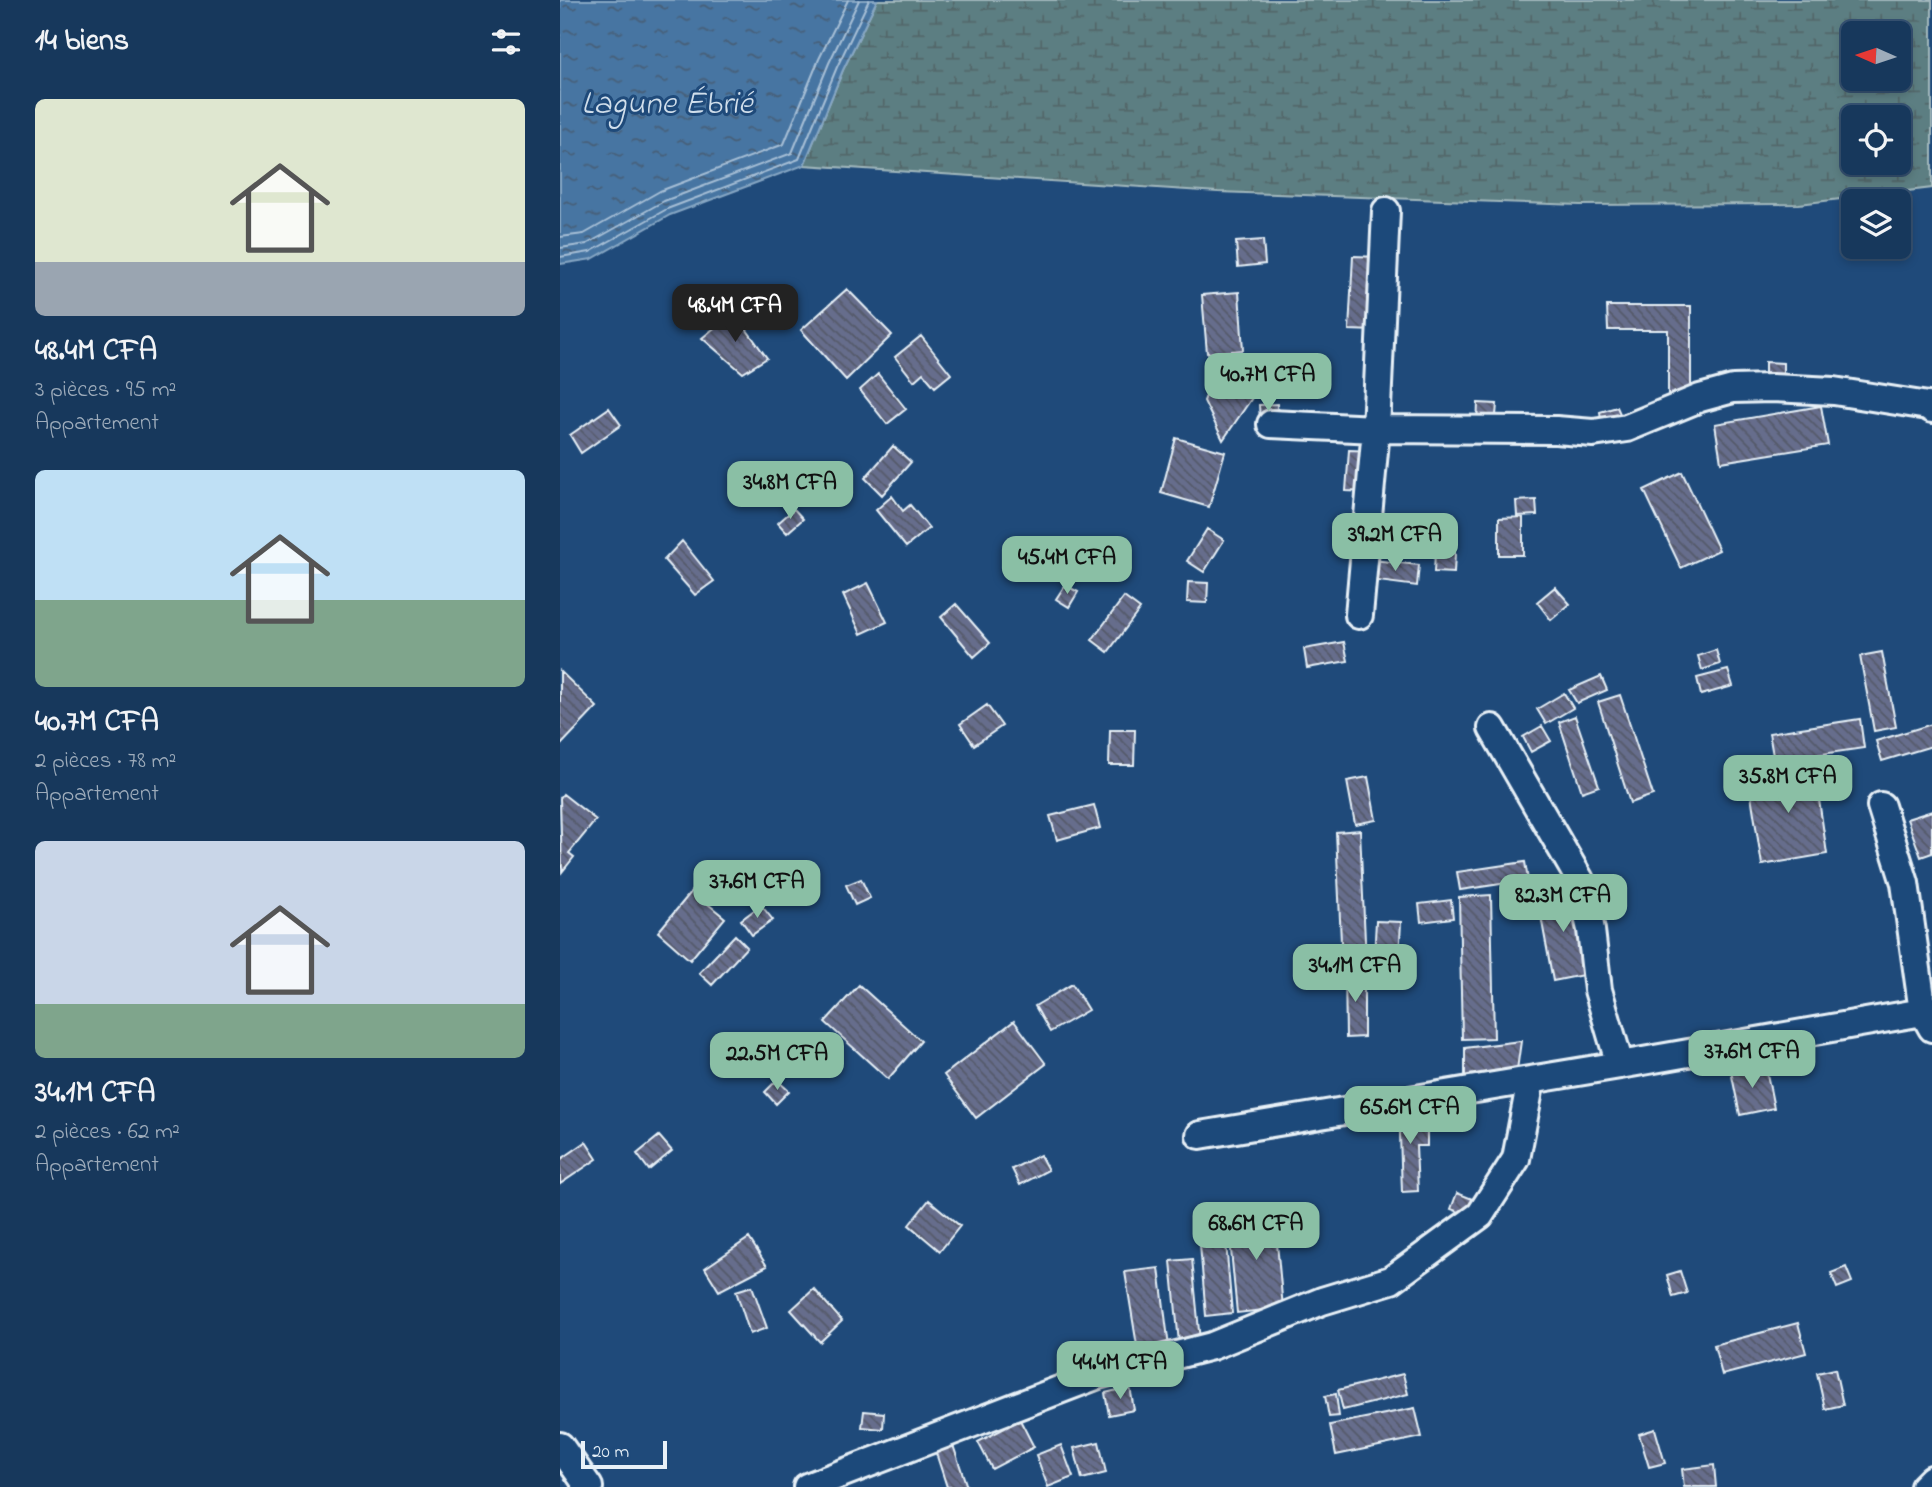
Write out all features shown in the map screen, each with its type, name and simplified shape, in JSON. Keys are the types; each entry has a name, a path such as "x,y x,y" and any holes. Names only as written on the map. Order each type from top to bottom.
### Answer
{"street":[{"path":"1359,615 1376,429 1386,211"},
{"path":"1272,424 1593,433 1626,428 1700,398 1733,389 1772,388 1834,391 1928,406 1932,409"},
{"path":"1492,728 1580,880 1591,930 1598,990 1620,1065"},
{"path":"1200,1135 1620,1065 1927,1020 1905,883 1881,806"},
{"path":"807,1487 1098,1375 1212,1346 1322,1301 1391,1280 1480,1215 1516,1159 1531,1080"},
{"path":"560,1446 589,1487"},
{"path":"1924,1487 1932,1479"}],"green space":[{"path":"877,0 1932,0 1932,188 1911,191 1841,189 1841,199 1799,204 1580,205 1218,192 804,165 843,70"}],"water":[{"name":"Lagune Ébrié","path":"560,0 877,0 843,70 804,165 670,215 592,259 560,264"}],"building":[{"path":"1263,240 1265,264 1238,267 1236,242"},
{"path":"1353,256 1379,257 1375,331 1349,330"},
{"path":"847,289 892,335 846,380 801,330"},
{"path":"1239,292 1243,350 1207,353 1202,295"},
{"path":"1607,306 1691,306 1691,397 1668,397 1668,330 1608,330"},
{"path":"734,312 767,358 743,373 702,338"},
{"path":"921,336 951,374 935,387 923,373 914,381 895,357"},
{"path":"1765,362 1783,363 1783,380 1765,380"},
{"path":"1219,364 1254,395 1223,440 1204,401"},
{"path":"878,374 906,409 887,424 860,390"},
{"path":"1478,403 1497,404 1495,427 1477,426"},
{"path":"1277,404 1278,421 1260,422 1259,405"},
{"path":"1821,406 1828,445 1721,462 1715,424"},
{"path":"1617,407 1621,416 1601,421 1600,412"},
{"path":"609,408 621,425 581,453 570,435"},
{"path":"1176,438 1225,452 1209,507 1161,493"},
{"path":"893,446 911,462 882,495 865,478"},
{"path":"1349,450 1371,451 1368,492 1346,491"},
{"path":"1682,472 1719,550 1681,568 1644,490"},
{"path":"892,496 903,511 910,505 929,528 906,547 876,510"},
{"path":"1536,500 1537,515 1517,516 1516,501"},
{"path":"794,509 803,519 787,533 778,523"},
{"path":"1523,517 1523,555 1499,555 1499,518"},
{"path":"1207,529 1224,540 1204,572 1187,561"},
{"path":"682,541 714,581 695,595 664,560"},
{"path":"1435,552 1455,553 1454,573 1434,572"},
{"path":"1372,560 1419,565 1417,586 1370,580"},
{"path":"1188,582 1208,583 1207,603 1187,602"},
{"path":"868,583 887,622 861,634 843,595"},
{"path":"1065,585 1078,592 1069,607 1056,599"},
{"path":"1555,587 1570,604 1551,620 1537,602"},
{"path":"1124,597 1140,609 1108,652 1092,640"},
{"path":"956,604 990,643 974,657 941,617"},
{"path":"1344,642 1348,661 1307,668 1304,649"},
{"path":"1716,650 1720,664 1702,670 1698,656"},
{"path":"1882,652 1896,727 1874,731 1860,656"},
{"path":"1728,670 1733,686 1701,695 1697,678"},
{"path":"560,671 597,707 560,746"},
{"path":"1601,676 1607,690 1577,703 1569,690"},
{"path":"1564,693 1573,708 1546,724 1537,709"},
{"path":"1620,695 1653,795 1630,803 1598,702"},
{"path":"987,705 1002,726 974,745 960,724"},
{"path":"1575,716 1599,786 1582,792 1559,722"},
{"path":"1860,719 1864,748 1774,761 1769,733"},
{"path":"1932,724 1932,746 1882,761 1876,741"},
{"path":"1542,726 1551,741 1531,752 1523,737"},
{"path":"1110,730 1135,730 1134,765 1109,765"},
{"path":"1814,766 1827,854 1762,865 1748,776"},
{"path":"1368,777 1376,820 1355,824 1347,781"},
{"path":"563,794 596,820 569,853 574,857 562,872 560,798"},
{"path":"1094,805 1100,828 1057,840 1050,816"},
{"path":"1932,811 1932,853 1921,857 1907,819"},
{"path":"1360,830 1366,963 1342,964 1336,832"},
{"path":"1525,862 1528,880 1460,890 1457,872"},
{"path":"861,879 870,898 855,905 846,885"},
{"path":"1573,888 1588,974 1553,981 1537,895"},
{"path":"692,891 725,918 690,960 658,932"},
{"path":"1491,895 1494,1038 1462,1039 1459,897"},
{"path":"1451,900 1453,918 1421,922 1419,904"},
{"path":"761,905 773,920 752,935 741,920"},
{"path":"1376,921 1401,922 1399,959 1374,957"},
{"path":"735,935 747,947 712,985 699,973"},
{"path":"1345,971 1364,971 1364,1037 1346,1038"},
{"path":"1072,984 1088,1010 1050,1032 1035,1006"},
{"path":"859,985 921,1041 888,1079 825,1022"},
{"path":"1014,1021 1046,1064 976,1118 944,1075"},
{"path":"1521,1041 1516,1077 1465,1085 1465,1048"},
{"path":"1765,1064 1774,1108 1740,1115 1731,1071"},
{"path":"777,1080 789,1091 776,1104 765,1092"},
{"path":"1417,1104 1418,1127 1427,1127 1427,1146 1416,1146 1418,1191 1402,1192 1399,1105"},
{"path":"659,1136 672,1151 649,1170 637,1154"},
{"path":"586,1142 597,1159 560,1184 560,1160"},
{"path":"1040,1155 1048,1170 1020,1185 1012,1169"},
{"path":"1457,1193 1475,1200 1470,1216 1451,1209"},
{"path":"929,1200 960,1226 940,1251 909,1225"},
{"path":"1274,1211 1283,1308 1237,1313 1228,1218"},
{"path":"1224,1219 1232,1313 1206,1316 1198,1221"},
{"path":"749,1238 767,1266 719,1291 705,1268"},
{"path":"1192,1259 1200,1341 1179,1343 1171,1261"},
{"path":"1846,1267 1852,1282 1837,1288 1831,1273"},
{"path":"1159,1268 1170,1355 1139,1358 1125,1272"},
{"path":"1680,1271 1687,1293 1673,1297 1667,1275"},
{"path":"752,1286 767,1328 750,1334 736,1291"},
{"path":"814,1289 842,1321 820,1342 791,1310"},
{"path":"1798,1323 1806,1353 1722,1375 1714,1345"},
{"path":"1835,1369 1843,1405 1825,1409 1817,1373"},
{"path":"1403,1374 1408,1394 1343,1410 1338,1390"},
{"path":"1130,1387 1134,1410 1109,1415 1105,1393"},
{"path":"1336,1394 1339,1416 1329,1417 1325,1396"},
{"path":"1415,1408 1422,1437 1336,1455 1330,1425"},
{"path":"864,1411 884,1413 883,1429 862,1427"},
{"path":"1020,1420 1034,1447 992,1469 978,1442"},
{"path":"1655,1429 1665,1463 1649,1467 1639,1434"},
{"path":"1099,1442 1106,1473 1082,1479 1074,1448"},
{"path":"953,1445 967,1487 947,1487 935,1450"},
{"path":"1061,1445 1073,1477 1048,1487 1036,1455"},
{"path":"1714,1465 1716,1487 1684,1487 1682,1469"}]}
